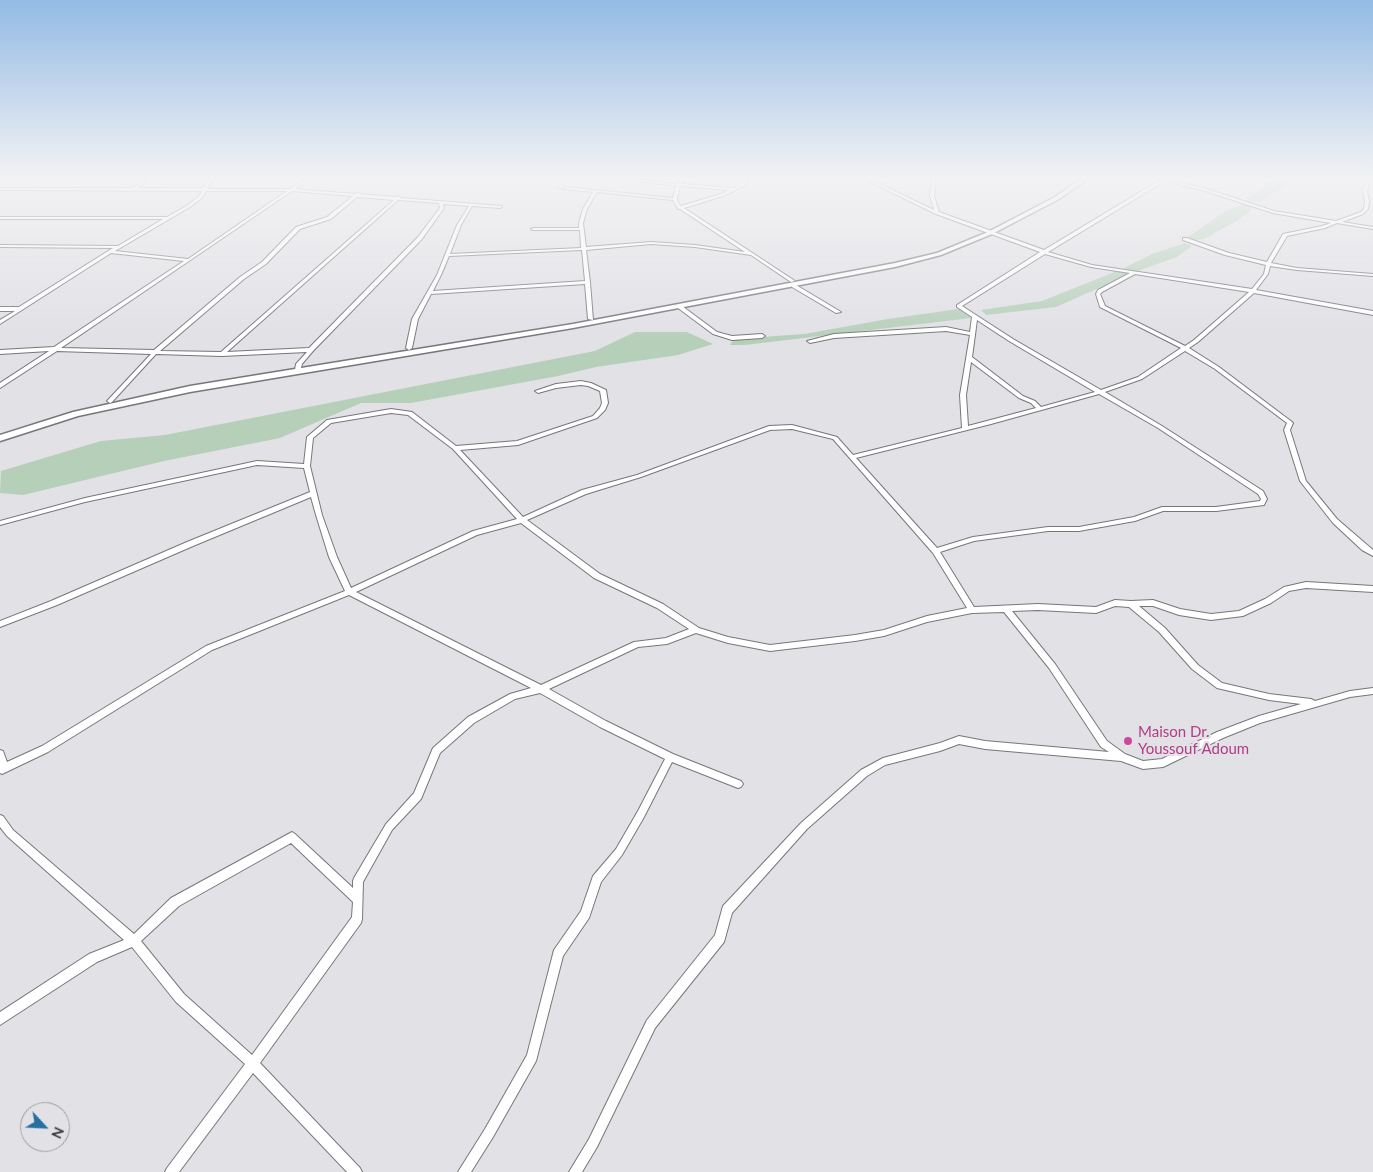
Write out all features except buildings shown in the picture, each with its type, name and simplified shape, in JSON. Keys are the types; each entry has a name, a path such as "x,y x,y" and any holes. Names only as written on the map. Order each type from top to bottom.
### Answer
{"street":[{"path":"0,322 110,252 146,232"},
{"path":"0,386 230,232"},
{"path":"110,401 154,353 242,278 264,264 295,232"},
{"path":"222,354 360,232"},
{"path":"299,367 311,350 425,232"},
{"path":"409,348 415,319 430,293 457,232"},
{"path":"582,232 591,319"},
{"path":"716,232 838,312"},
{"path":"0,438 96,410 299,367 508,337 680,307 794,283 910,256 956,242 977,232"},
{"path":"986,232 1091,266 1253,291 1373,313"},
{"path":"936,551 973,539 1041,530 1079,529 1134,519 1162,509 1216,509 1262,503 1264,499 1261,493 1160,427 959,306 1078,232"},
{"path":"851,457 1040,409 1100,392 1140,378 1185,348 1253,291 1266,274 1268,264 1286,234 1296,232"},
{"path":"0,432 76,409 110,401 409,348 591,319 917,260 954,249 990,233"},
{"path":"1185,239 1228,254 1268,264 1298,269 1373,274"},
{"path":"448,255 584,249 651,243 695,246 751,254"},
{"path":"0,246 120,247"},
{"path":"110,252 189,260"},
{"path":"1134,274 1100,291 1098,294 1103,306 1185,348 1217,368 1290,422 1287,430 1303,481 1334,520 1373,554"},
{"path":"430,293 588,282"},
{"path":"680,307 714,333 732,338 762,336"},
{"path":"0,309 20,309"},
{"path":"965,429 963,395 975,317"},
{"path":"810,341 834,336 946,329 973,334"},
{"path":"0,352 54,349 222,354 311,350"},
{"path":"969,358 1021,397 1033,402 1040,409"},
{"path":"455,448 518,443 595,416 603,409 606,402 603,390 589,384 556,386 538,391"},
{"path":"738,784 670,756 604,724 541,689 349,592 333,557 319,515 307,466 310,437 328,421 391,411 410,413 455,448 522,520 597,576 660,606 696,630 728,640 770,648 884,633 927,619 972,610 1038,607 1096,610 1115,603 1153,603 1179,612 1211,617 1240,614 1268,601 1287,588 1306,585 1373,589"},
{"path":"0,754 2,770 45,750 209,648 349,592 476,533 522,520 584,492 639,476 769,428 792,427 835,438 936,551 972,610"},
{"path":"0,523 85,500 257,463 307,466"},
{"path":"0,624 314,493"},
{"path":"1131,604 1162,630 1195,666 1220,686 1269,697 1316,703"},
{"path":"1006,609 1052,666 1104,744 1121,756 1143,765 1163,763 1220,735 1258,720 1350,694 1373,691"},
{"path":"171,1172 253,1064 357,919 358,881 389,827 418,796 436,751 470,720 513,696 541,689 637,644 667,641 696,630"},
{"path":"575,1172 593,1142 650,1024 720,938 727,910 804,826 864,773 883,762 959,740 1033,750 1121,756"},
{"path":"464,1172 532,1057 558,954 584,914 597,879 619,852 641,814 670,756"},
{"path":"0,820 10,832 134,941 180,998 253,1064 356,1172"},
{"path":"0,1019 93,958 134,941 175,902 292,837 358,900"}],"green space":[{"path":"1196,232 1217,232 1204,239 1195,240 1188,237"},
{"path":"1185,243 1192,246 1177,257 1135,272 1124,268 1152,254"},
{"path":"1117,271 1130,274 1056,307 986,315 981,310 1042,301"},
{"path":"958,309 971,318 745,345 730,345 734,339 804,334"},
{"path":"635,332 687,332 713,344 678,355 596,367 558,376 411,403 361,403 280,438 164,461 23,495 0,493 1,471 101,441 165,435 595,351"}],"place":[{"name":"Maison Dr. Youssouf Adoum","path":"1128,741"}]}
